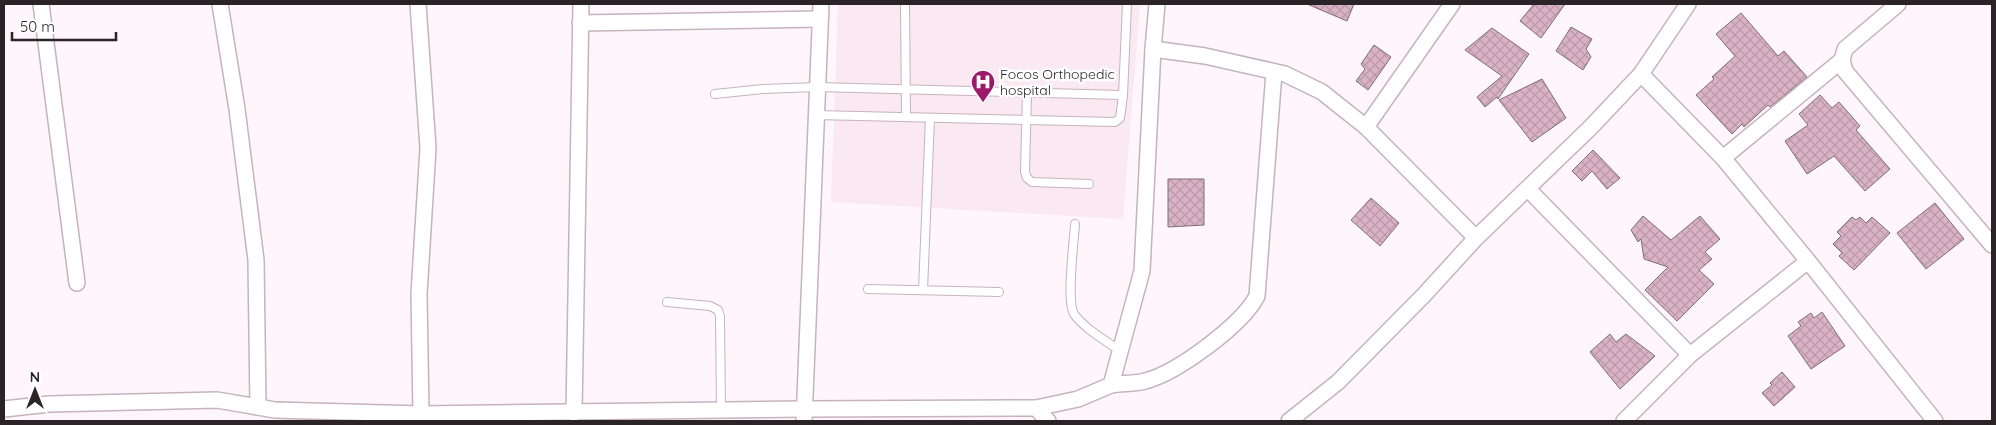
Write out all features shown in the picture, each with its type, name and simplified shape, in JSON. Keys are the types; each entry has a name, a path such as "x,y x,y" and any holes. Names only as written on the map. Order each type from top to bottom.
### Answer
{"street":[{"path":"41,4 77,283"},
{"path":"220,4 237,109 256,260 258,407"},
{"path":"418,4 428,148 419,294 428,417"},
{"path":"574,413 581,4"},
{"path":"1111,385 1142,271 1157,4"},
{"path":"1366,127 1452,4"},
{"path":"1291,421 1338,382 1424,295 1476,238 1591,127 1641,74 1688,4"},
{"path":"1898,4 1844,49 1842,60 1845,71 1992,245"},
{"path":"580,23 820,11 804,415"},
{"path":"1153,49 1205,56 1284,74 1322,92 1366,127 1476,238"},
{"path":"1723,158 1842,60"},
{"path":"4,409 49,404 217,400 258,407 275,415 428,417 721,410 804,415 977,415 1036,408 1078,399 1111,385 1144,382 1161,375 1198,353 1251,307 1257,296 1274,72"},
{"path":"1641,74 1723,158 1808,261 1935,421"},
{"path":"1528,189 1690,354"},
{"path":"1624,421 1690,354 1808,261"},
{"path":"1036,408 1048,421"}],"lane":[{"path":"905,4 906,117"},
{"path":"816,115 1115,122 1120,118 1123,95 1128,4"},
{"path":"715,94 763,88 817,87 1123,95"},
{"path":"1027,93 1027,178 1032,182 1089,184"},
{"path":"923,290 930,118"},
{"path":"1075,224 1070,297 1073,312 1080,321 1120,351"},
{"path":"868,289 999,292"},
{"path":"667,302 710,306 718,310 720,316 721,410"}],"shaded area":[{"name":"Focos Orthopedic hospital","path":"838,4 1140,4 1123,219 831,202"}],"building":[{"path":"1307,4 1354,4 1347,21"},
{"path":"1534,4 1565,4 1541,38 1520,21"},
{"path":"1741,13 1778,56 1784,51 1807,77 1770,107 1768,105 1744,127 1742,124 1732,134 1696,95 1735,56 1716,34"},
{"path":"1571,27 1592,39 1586,49 1591,57 1583,70 1556,51"},
{"path":"1492,28 1529,54 1498,99 1497,97 1485,107 1477,97 1502,76 1465,50"},
{"path":"1374,45 1391,57 1368,90 1356,81 1365,69 1361,64"},
{"path":"1542,79 1566,118 1532,142 1499,100"},
{"path":"1820,95 1832,108 1839,102 1860,126 1856,130 1890,169 1865,191 1834,156 1807,174 1785,141 1808,125 1799,114"},
{"path":"1593,150 1620,178 1607,189 1592,171 1582,181 1572,171"},
{"path":"1168,179 1204,179 1204,225 1168,227"},
{"path":"1371,198 1399,223 1380,246 1351,220"},
{"path":"1935,203 1964,239 1926,269 1897,233"},
{"path":"1643,216 1671,240 1700,216 1720,239 1705,252 1712,259 1699,270 1714,284 1677,321 1645,290 1668,267 1644,259 1641,239 1638,242 1631,230"},
{"path":"1852,217 1856,220 1860,217 1866,223 1872,217 1890,233 1854,270 1839,256 1842,253 1833,244 1841,236 1837,232"},
{"path":"1822,312 1845,346 1811,369 1788,336 1801,326 1798,322 1811,313 1814,318"},
{"path":"1610,334 1616,342 1626,334 1655,356 1620,389 1590,352"},
{"path":"1782,372 1795,387 1774,406 1762,393 1772,385 1770,383"}],"place":[{"name":"Focos Orthopedic hospital","path":"983,103"}]}
